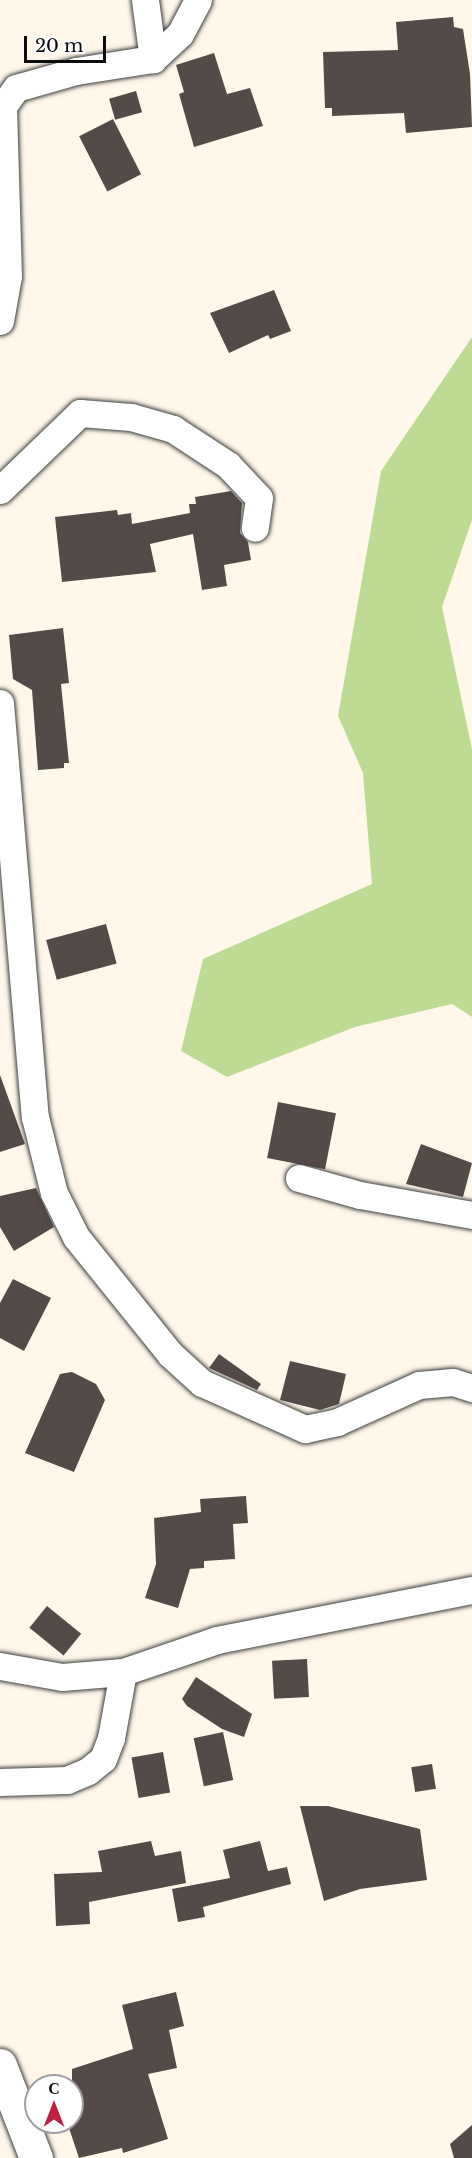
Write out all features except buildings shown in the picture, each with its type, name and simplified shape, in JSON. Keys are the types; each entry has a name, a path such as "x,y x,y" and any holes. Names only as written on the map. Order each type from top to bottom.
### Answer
{"street":[{"path":"146,0 153,59"},
{"path":"0,321 8,276 3,106 16,88 76,71 153,59 180,34 198,0"},
{"path":"0,490 80,413 131,417 174,429 228,465 259,498 255,528"},
{"path":"0,703 35,1117 54,1193 76,1238 170,1354 202,1383 305,1429 337,1422 419,1385 453,1382 472,1388"},
{"path":"299,1178 360,1195 472,1215"},
{"path":"0,1666 62,1677 123,1672 217,1641 472,1590"},
{"path":"0,1782 67,1780 88,1771 103,1759 111,1738 123,1672"},
{"path":"0,2065 36,2158"}],"green space":[{"path":"472,337 472,520 442,607 472,749 472,1017 452,1004 355,1027 227,1077 181,1051 203,959 372,884 363,773 338,716 381,471"}]}
